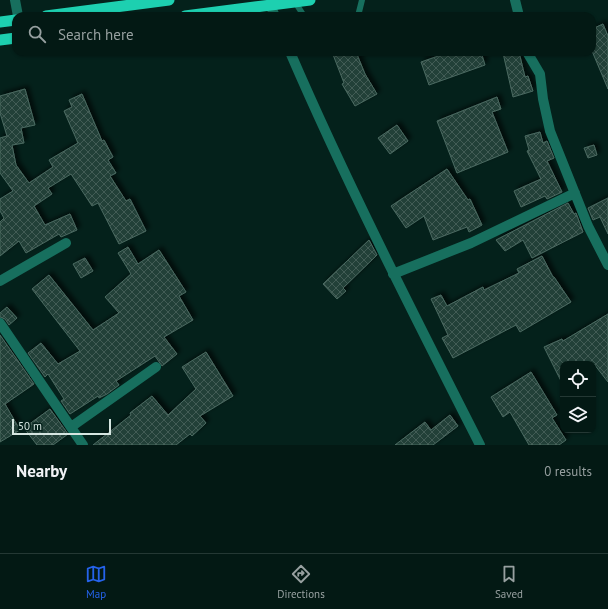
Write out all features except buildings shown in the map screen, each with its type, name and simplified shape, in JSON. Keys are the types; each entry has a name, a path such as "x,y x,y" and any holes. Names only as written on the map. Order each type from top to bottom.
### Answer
{"highway":[{"path":"76,12 168,0"},
{"path":"216,12 310,0"},
{"path":"0,22 12,20"},
{"path":"0,40 12,38"}],"street":[{"path":"15,0 17,12"},
{"path":"515,0 518,12"},
{"path":"270,5 273,12"},
{"path":"292,56 393,274 480,445"},
{"path":"528,56 540,74 543,99 550,131 588,226 608,265"},
{"path":"393,274 471,244 575,193"},
{"path":"0,281 66,242"},
{"path":"0,323 71,427 80,444"},
{"path":"71,427 156,367"}],"lane":[{"path":"359,12 362,0"},
{"path":"295,2 301,12"}]}
